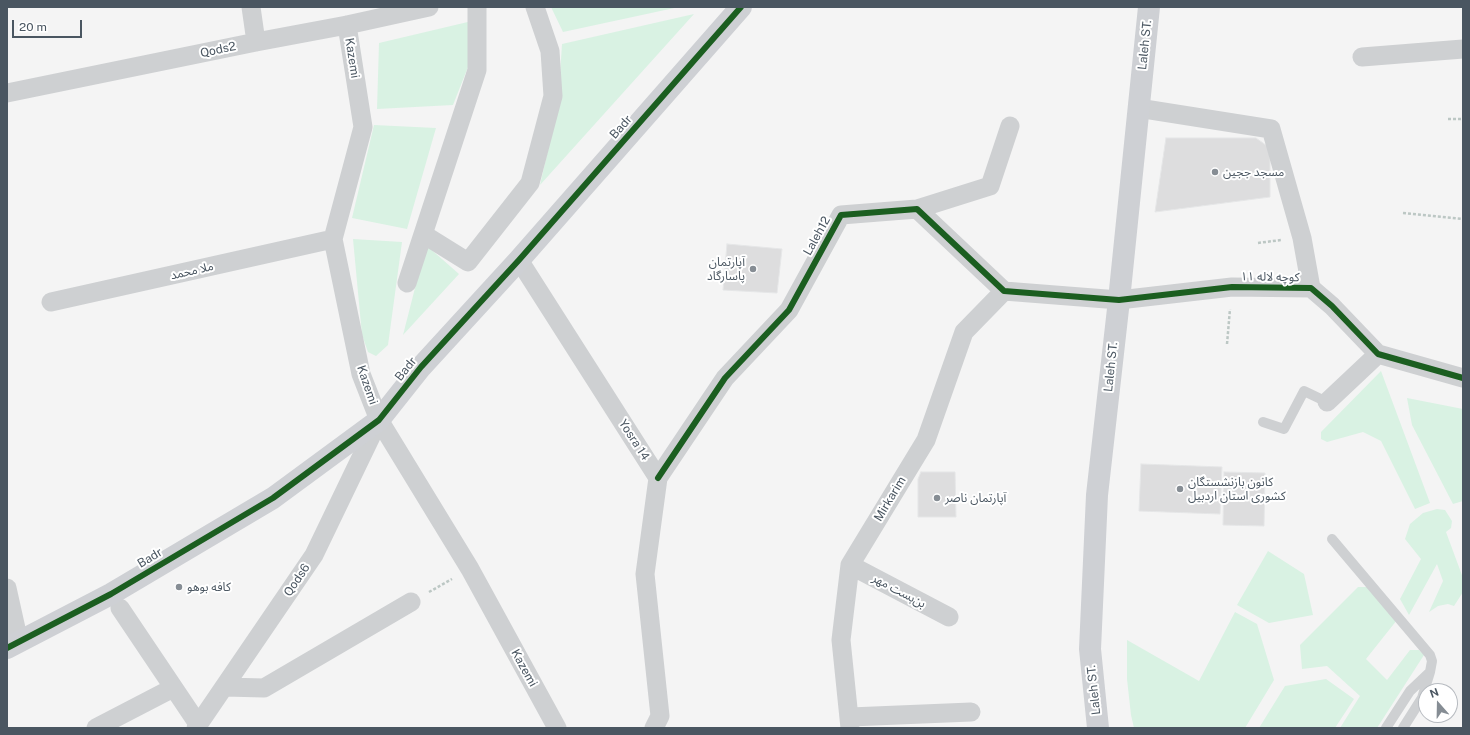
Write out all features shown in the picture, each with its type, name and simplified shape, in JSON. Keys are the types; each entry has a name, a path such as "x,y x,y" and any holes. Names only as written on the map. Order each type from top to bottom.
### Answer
{"street":[{"path":"250,7 256,42"},
{"name":"Qods2","path":"7,93 347,25 429,7"},
{"path":"407,283 477,70 478,7"},
{"path":"423,234 468,262 530,183 553,96 550,51 535,7"},
{"name":"Badr","path":"13,645 110,594 273,498 379,420 421,367 519,260 741,7"},
{"name":"Laleh ST.","path":"1098,728 1090,650 1096,503 1149,7"},
{"name":"Kazemi","path":"347,25 363,127 333,239 361,374 379,420 470,569 556,727"},
{"path":"1362,57 1463,49"},
{"path":"1138,108 1271,129 1302,238 1311,288"},
{"path":"1010,126 990,186 917,209 1004,291 1118,300"},
{"name":"Laleh12","path":"658,478 725,378 789,310 841,215 917,209"},
{"name":"ملا محمد","path":"51,302 333,239"},
{"name":"Yosra 14","path":"519,260 658,478"},
{"name":"کوچه لاله ۱۱","path":"1118,300 1232,287 1311,288 1332,306 1378,354"},
{"name":"Mirkarim","path":"850,722 840,640 850,565 926,440 964,332 1004,291"},
{"path":"1327,402 1378,354 1463,378"},
{"name":"Qods6","path":"197,726 314,555 379,420"},
{"path":"658,478 645,574 662,724"},
{"name":"بن‌بست مهر","path":"850,565 949,617"},
{"path":"7,588 13,645"},
{"path":"225,687 264,688 411,602"},
{"path":"120,608 197,726"},
{"path":"96,728 173,688"},
{"path":"850,722 971,712"}],"lane":[{"path":"1263,422 1284,429 1304,391 1327,402"},
{"path":"1332,539 1426,650 1432,661 1422,698 1403,728"},
{"path":"1386,728 1410,691 1430,672"}],"path":[{"path":"1448,119 1463,119"},
{"path":"1403,213 1463,219"},
{"path":"1227,344 1232,287"},
{"path":"411,602 470,569"}],"green space":[{"path":"551,7 679,7 563,32"},
{"path":"694,14 540,185 558,106 562,44"},
{"path":"472,21 472,57 453,105 377,109 379,43"},
{"path":"374,125 436,128 407,229 352,218"},
{"path":"353,239 402,242 388,345 376,356 368,352 362,335"},
{"path":"426,245 459,274 403,335"},
{"path":"1381,371 1430,503 1415,509 1381,441 1363,432 1327,442 1321,439 1321,432"},
{"path":"1407,398 1463,409 1463,501 1453,504 1412,425"},
{"path":"1437,509 1445,510 1452,521 1451,528 1446,532 1463,578 1463,592 1454,606 1448,604 1438,606 1429,612 1443,581 1437,564 1409,615 1400,599 1421,559 1405,539 1410,524 1423,513"},
{"path":"1268,551 1304,574 1313,615 1269,623 1237,605"},
{"path":"1358,587 1367,587 1397,620 1366,659 1387,680 1410,650 1419,650 1424,655 1377,728 1340,728 1360,696 1327,666 1302,669 1300,645"},
{"path":"1235,612 1257,624 1274,680 1245,728 1134,728 1127,679 1127,640 1199,681"},
{"path":"1326,679 1354,699 1335,728 1259,728 1285,686"}],"building":[{"name":"مسجد ججین","path":"1166,138 1256,138 1270,148 1270,197 1155,212"},
{"name":"آپارتمان پاسارگاد","path":"727,244 782,249 777,293 723,290"},
{"name":"کانون بازنشستگان کشوری استان اردبیل","path":"1141,464 1222,467 1220,514 1139,511"},
{"name":"آپارتمان ناصر","path":"921,472 955,472 956,517 918,517 918,479"},
{"path":"1224,472 1265,473 1264,526 1223,525"}],"cycle path":[{"path":"7,648 111,594 273,498 379,420 421,367 519,260 741,7"},
{"path":"658,478 725,378 789,310 841,215 917,209 1004,291 1119,300 1232,287 1311,288 1332,306 1378,354 1463,378"}],"place":[{"name":"مسجد ججین","path":"1215,172"},
{"name":"آپارتمان پاسارگاد","path":"753,269"},
{"name":"کانون بازنشستگان کشوری استان اردبیل","path":"1180,489"},
{"name":"آپارتمان ناصر","path":"937,498"},
{"name":"کافه بوهو","path":"179,587"}]}
